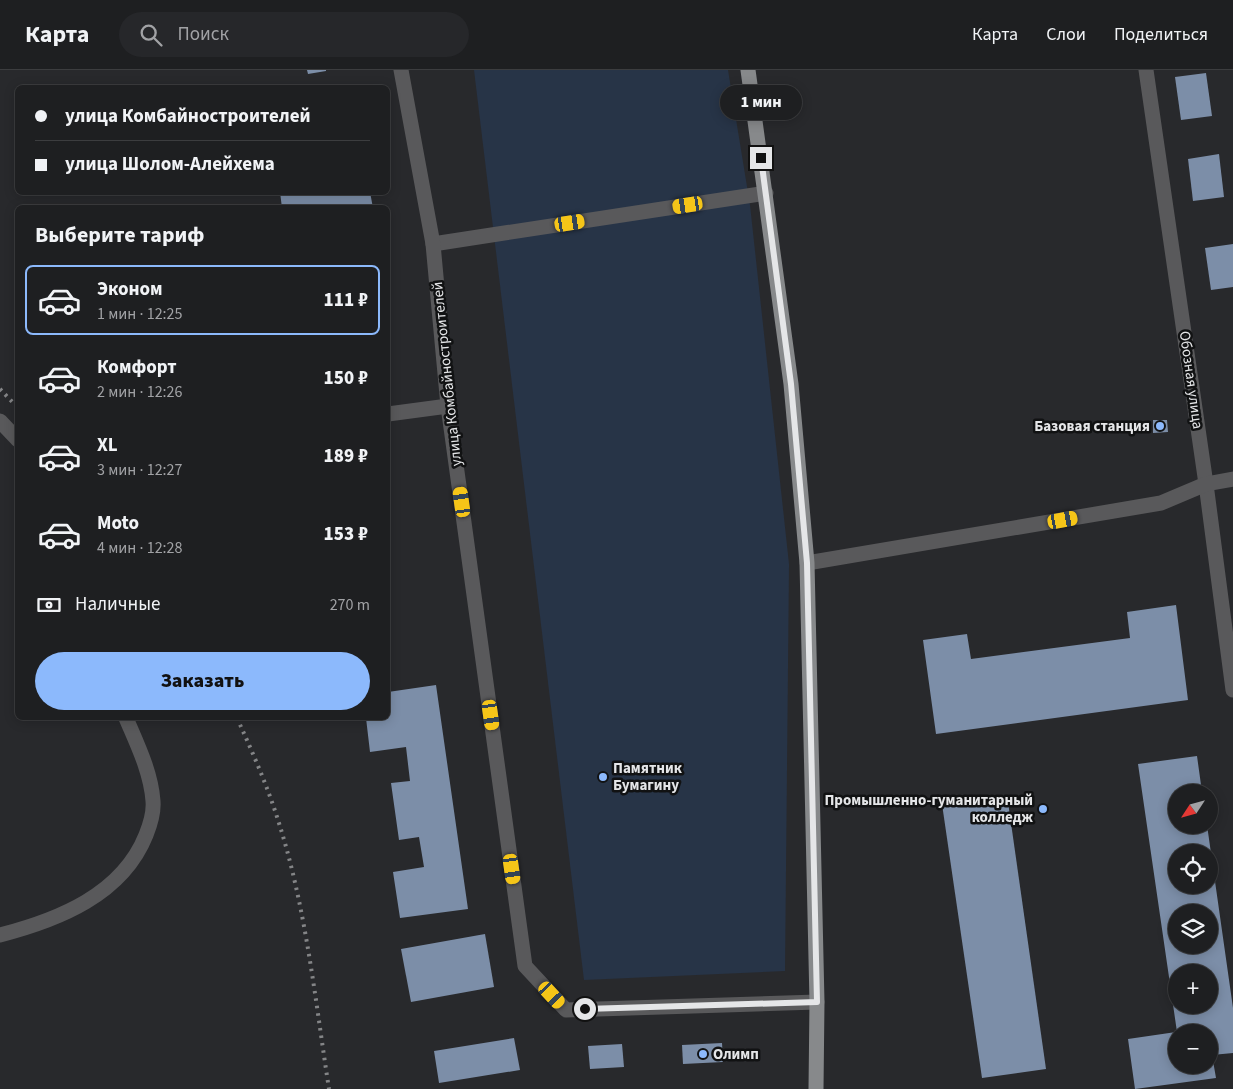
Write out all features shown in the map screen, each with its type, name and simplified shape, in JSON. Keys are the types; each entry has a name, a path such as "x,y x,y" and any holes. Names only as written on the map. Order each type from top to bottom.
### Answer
{"main road":[{"path":"748,70 791,384 807,563 817,1002 816,1089"}],"street":[{"name":"улица Комбайностроителей","path":"401,70 433,244 448,406 525,966 566,1010 817,1002"},
{"name":"Обозная улица","path":"1146,70 1206,484 1233,690"},
{"path":"433,244 766,193"},
{"path":"390,414 448,406"},
{"path":"7,424 15,436"},
{"path":"807,563 1161,503 1206,484 1233,479"},
{"path":"0,935 32,926 63,914 100,893 116,880 142,844 150,824 154,803 146,768 127,720"}],"shaded area":[{"path":"474,70 728,70 750,205 789,564 785,971 584,980"}],"building":[{"path":"307,70 326,70 326,71 308,74"},
{"path":"1206,73 1212,116 1181,120 1175,77"},
{"path":"1219,154 1224,197 1193,201 1188,159"},
{"path":"280,195 371,195 372,205 282,205"},
{"path":"1233,244 1233,287 1211,290 1205,248"},
{"name":"Базовая станция","path":"1153,420 1167,420 1168,432 1153,433"},
{"path":"1176,605 1188,700 936,734 923,640 967,634 971,659 1130,638 1127,612"},
{"path":"436,685 468,909 400,918 393,872 424,867 419,837 399,840 391,783 410,781 406,747 370,752 366,720 390,720 390,692"},
{"path":"1197,756 1201,784 1168,784 1168,834 1208,834 1210,844 1168,844 1168,894 1217,894 1233,1008 1233,1053 1218,1054 1218,1024 1176,1024 1174,1014 1218,1014 1218,964 1168,964 1168,970 1138,764"},
{"path":"1007,795 1046,1069 982,1078 942,804"},
{"path":"485,934 494,987 411,1002 401,949"},
{"path":"1168,1033 1168,1074 1215,1074 1216,1078 1135,1089 1128,1039"},
{"path":"514,1038 520,1070 439,1083 434,1051"},
{"name":"Олимп","path":"722,1043 723,1062 683,1064 682,1045"},
{"path":"622,1044 624,1067 590,1069 588,1046"}],"railway":[{"path":"0,389 15,405"},
{"path":"238,720 269,794 288,853 309,953 329,1089"}],"place":[{"name":"Базовая станция","path":"1160,426"},
{"name":"Памятник Бумагину","path":"603,777"},
{"name":"Промышленно-гуманитарный колледж","path":"1043,809"},
{"name":"Олимп","path":"703,1054"}],"route":[{"path":"585,1009 817,1002 807,563 791,384 761,158"}]}
